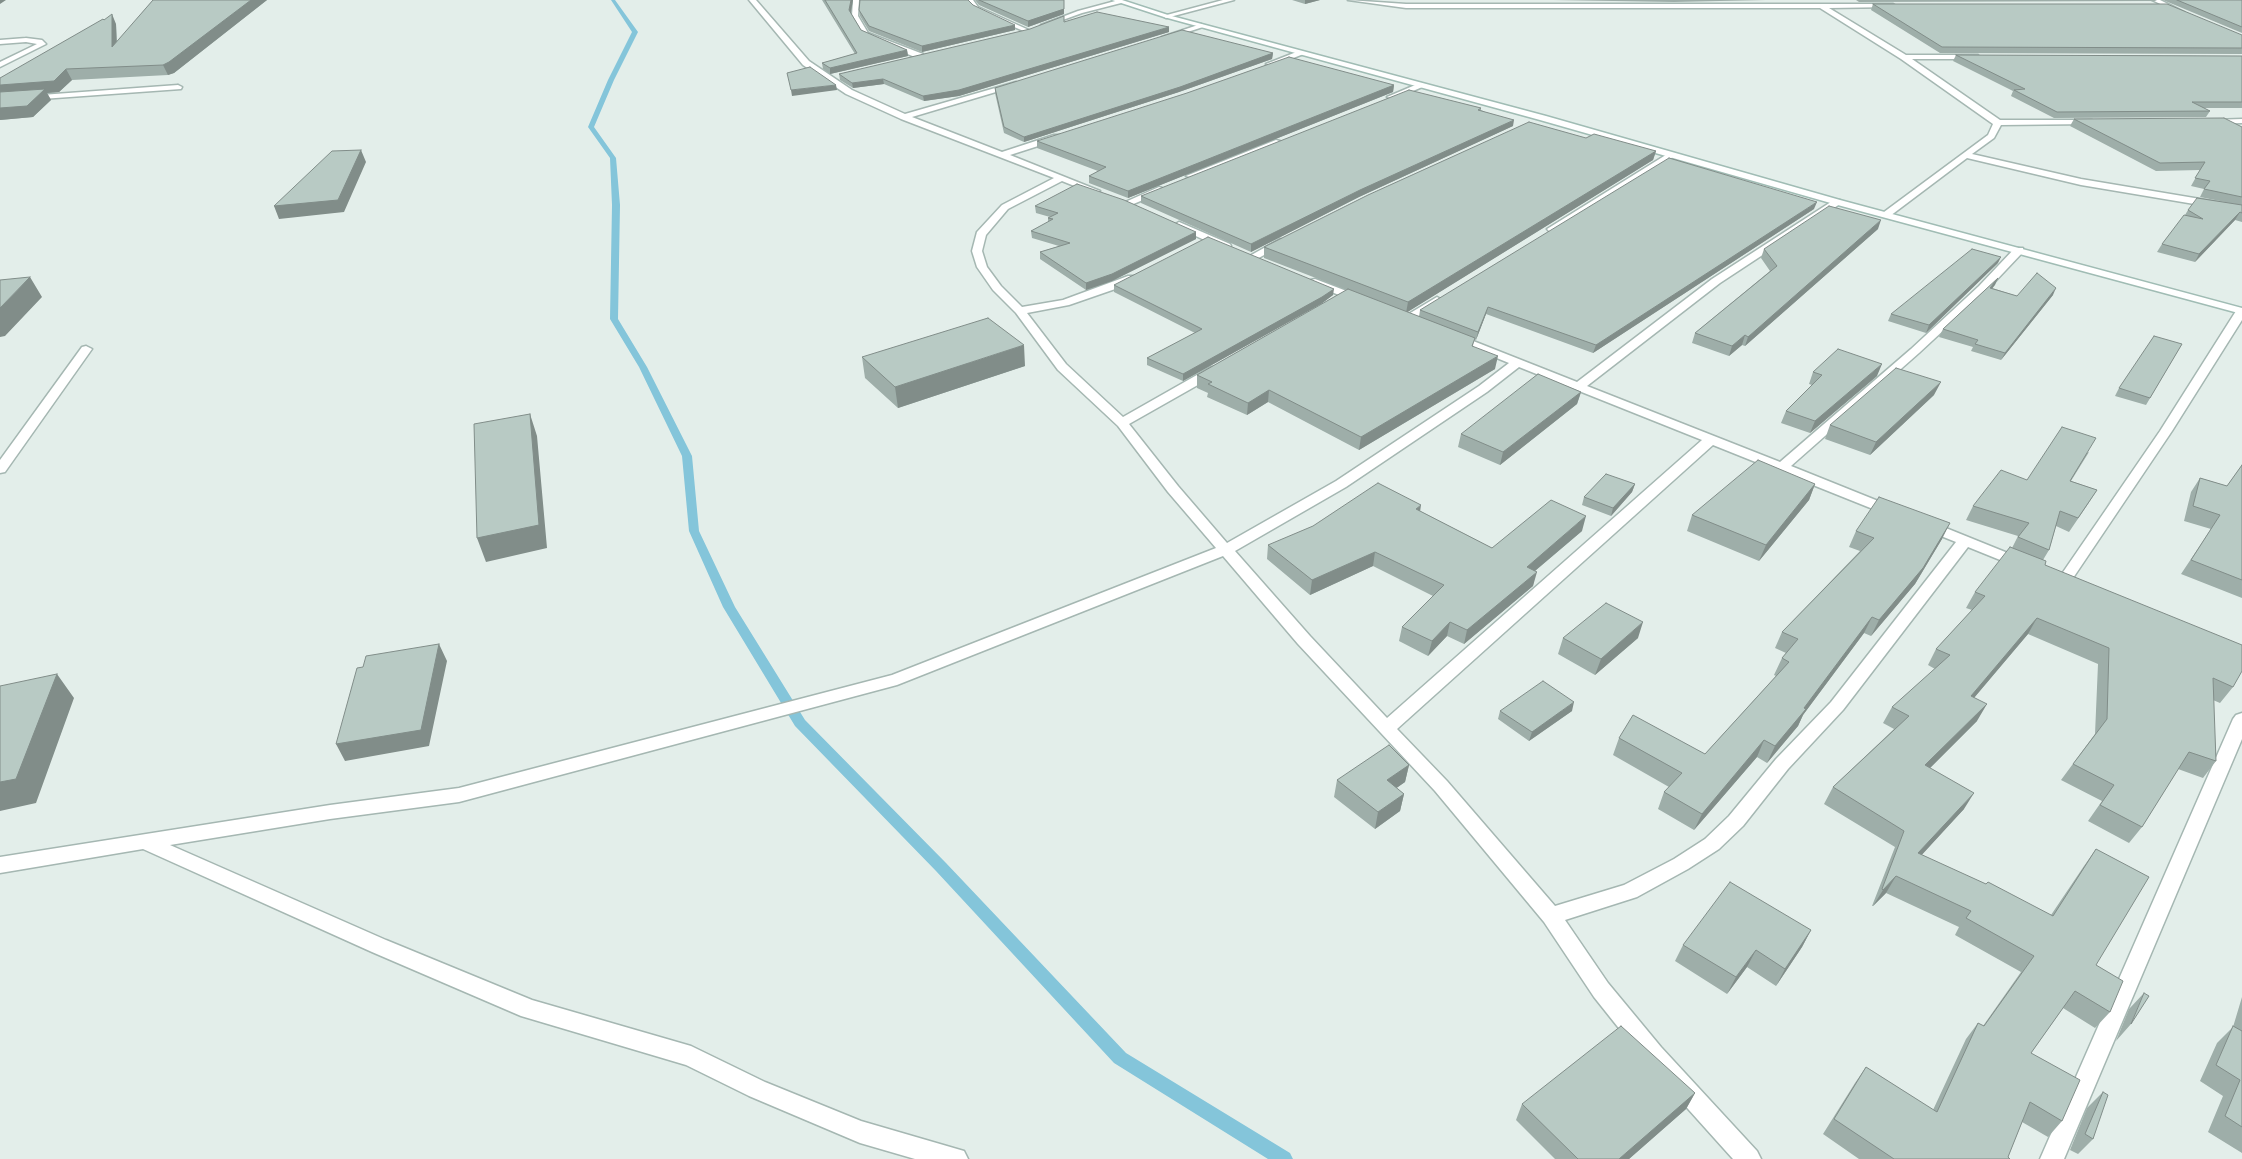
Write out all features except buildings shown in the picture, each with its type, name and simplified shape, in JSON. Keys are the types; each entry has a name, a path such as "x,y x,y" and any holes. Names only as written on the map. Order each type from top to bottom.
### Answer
{"street":[{"path":"752,0 806,63 832,78 849,92 904,117 1059,179 1146,211"},
{"path":"856,0 855,16 865,34 920,56"},
{"path":"969,0 976,8 1028,31"},
{"path":"1166,16 1231,0"},
{"path":"1351,0 1406,6 1900,6"},
{"path":"1812,0 1904,57 1998,123 2103,122"},
{"path":"1010,35 1028,31 1117,1 1201,26 1543,118 1837,202 2242,311 2166,431 2064,581"},
{"path":"2152,3 2167,5 2192,16"},
{"path":"1154,40 1201,26"},
{"path":"0,42 26,40 42,44 0,65"},
{"path":"1265,66 1302,53"},
{"path":"901,61 929,54"},
{"path":"1904,57 1984,57"},
{"path":"904,117 1024,80"},
{"path":"1381,102 1423,85"},
{"path":"0,100 178,87"},
{"path":"1525,127 1543,118"},
{"path":"2205,122 2242,122"},
{"path":"1887,214 1991,136 1998,123"},
{"path":"1001,155 1065,134"},
{"path":"1119,200 1175,183 1287,139"},
{"path":"1541,236 1672,155"},
{"path":"1964,155 2081,182 2242,209"},
{"path":"1059,179 1005,206 981,234 978,251 982,267 997,288 1020,311 1062,367 1122,423 1173,489 1304,640 1441,786 1550,916 1601,990 1653,1054 1749,1159"},
{"path":"1579,386 1716,281 1837,202"},
{"path":"1164,219 1268,264"},
{"path":"1193,247 1209,238"},
{"path":"1243,254 1287,238"},
{"path":"1781,468 1915,351 1983,288 2019,250"},
{"path":"1020,311 1074,300 1118,285 1142,273"},
{"path":"1303,278 1373,304"},
{"path":"1426,325 1404,316 1450,292"},
{"path":"1333,304 1346,294"},
{"path":"1445,333 2028,566"},
{"path":"0,469 86,349"},
{"path":"0,865 330,812 459,796 898,679 1227,549 1341,484 1483,389 1518,362"},
{"path":"1122,423 1222,366"},
{"path":"1387,728 1710,440"},
{"path":"1550,916 1630,891 1681,864 1712,844 1736,821 1782,764 1838,706 1965,541"},
{"path":"2052,1159 2242,719"},
{"path":"145,842 379,946 529,1009 691,1056 756,1089 860,1132 956,1159"}],"waterway":[{"path":"613,0 635,32 611,80 591,127 613,158 616,205 614,319 643,367 687,456 694,531 729,607 800,723 941,867 1120,1058 1284,1159"}]}
